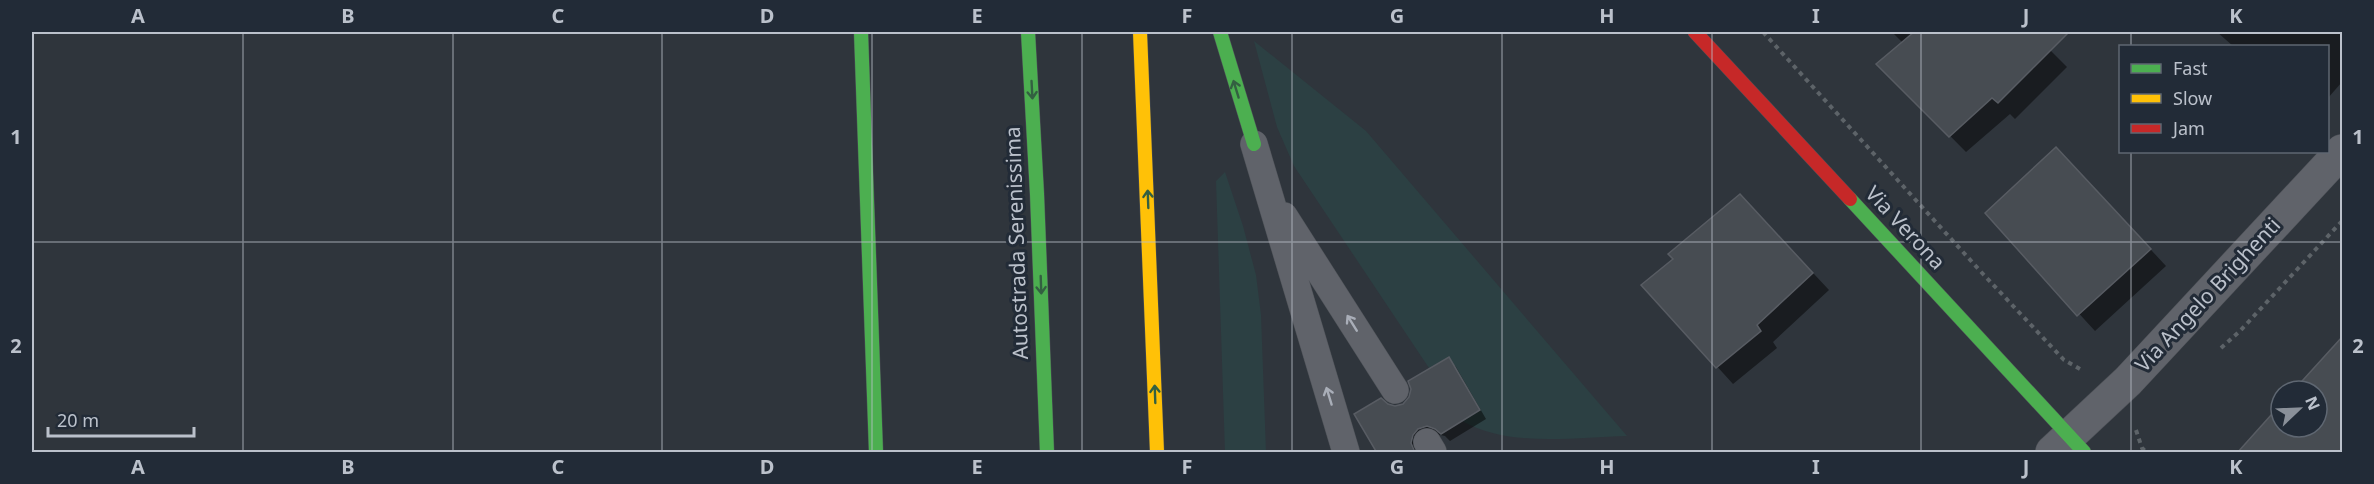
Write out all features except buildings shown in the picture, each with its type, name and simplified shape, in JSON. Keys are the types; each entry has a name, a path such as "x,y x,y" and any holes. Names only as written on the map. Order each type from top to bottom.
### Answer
{"main road":[{"path":"861,32 876,453"},
{"name":"Autostrada Serenissima","path":"1028,32 1047,453"},
{"path":"1140,32 1157,453"},
{"path":"1220,32 1254,144"},
{"name":"Via Verona","path":"1695,32 2069,447"}],"street":[{"name":"Via Angelo Brighenti","path":"2069,447 2343,151"}],"lane":[{"path":"1254,144 1346,453"},
{"path":"1267,189 1395,390"}],"path":[{"path":"1763,32 2064,360 2077,368 2088,370"}],"green space":[{"path":"1254,41 1366,131 1627,436 1564,439 1521,438 1501,435 1462,421 1480,410 1448,358 1429,368 1294,166 1277,127"},
{"path":"1225,172 1256,275 1261,315 1266,452 1225,452 1216,181"}],"traffic: fast":[{"path":"861,32 876,452"},
{"path":"1028,32 1047,452"},
{"path":"1220,32 1254,144"},
{"path":"1850,199 2084,452"}],"traffic: slow":[{"path":"1140,32 1157,452"}],"traffic: jam":[{"path":"1695,32 1850,199"}]}
